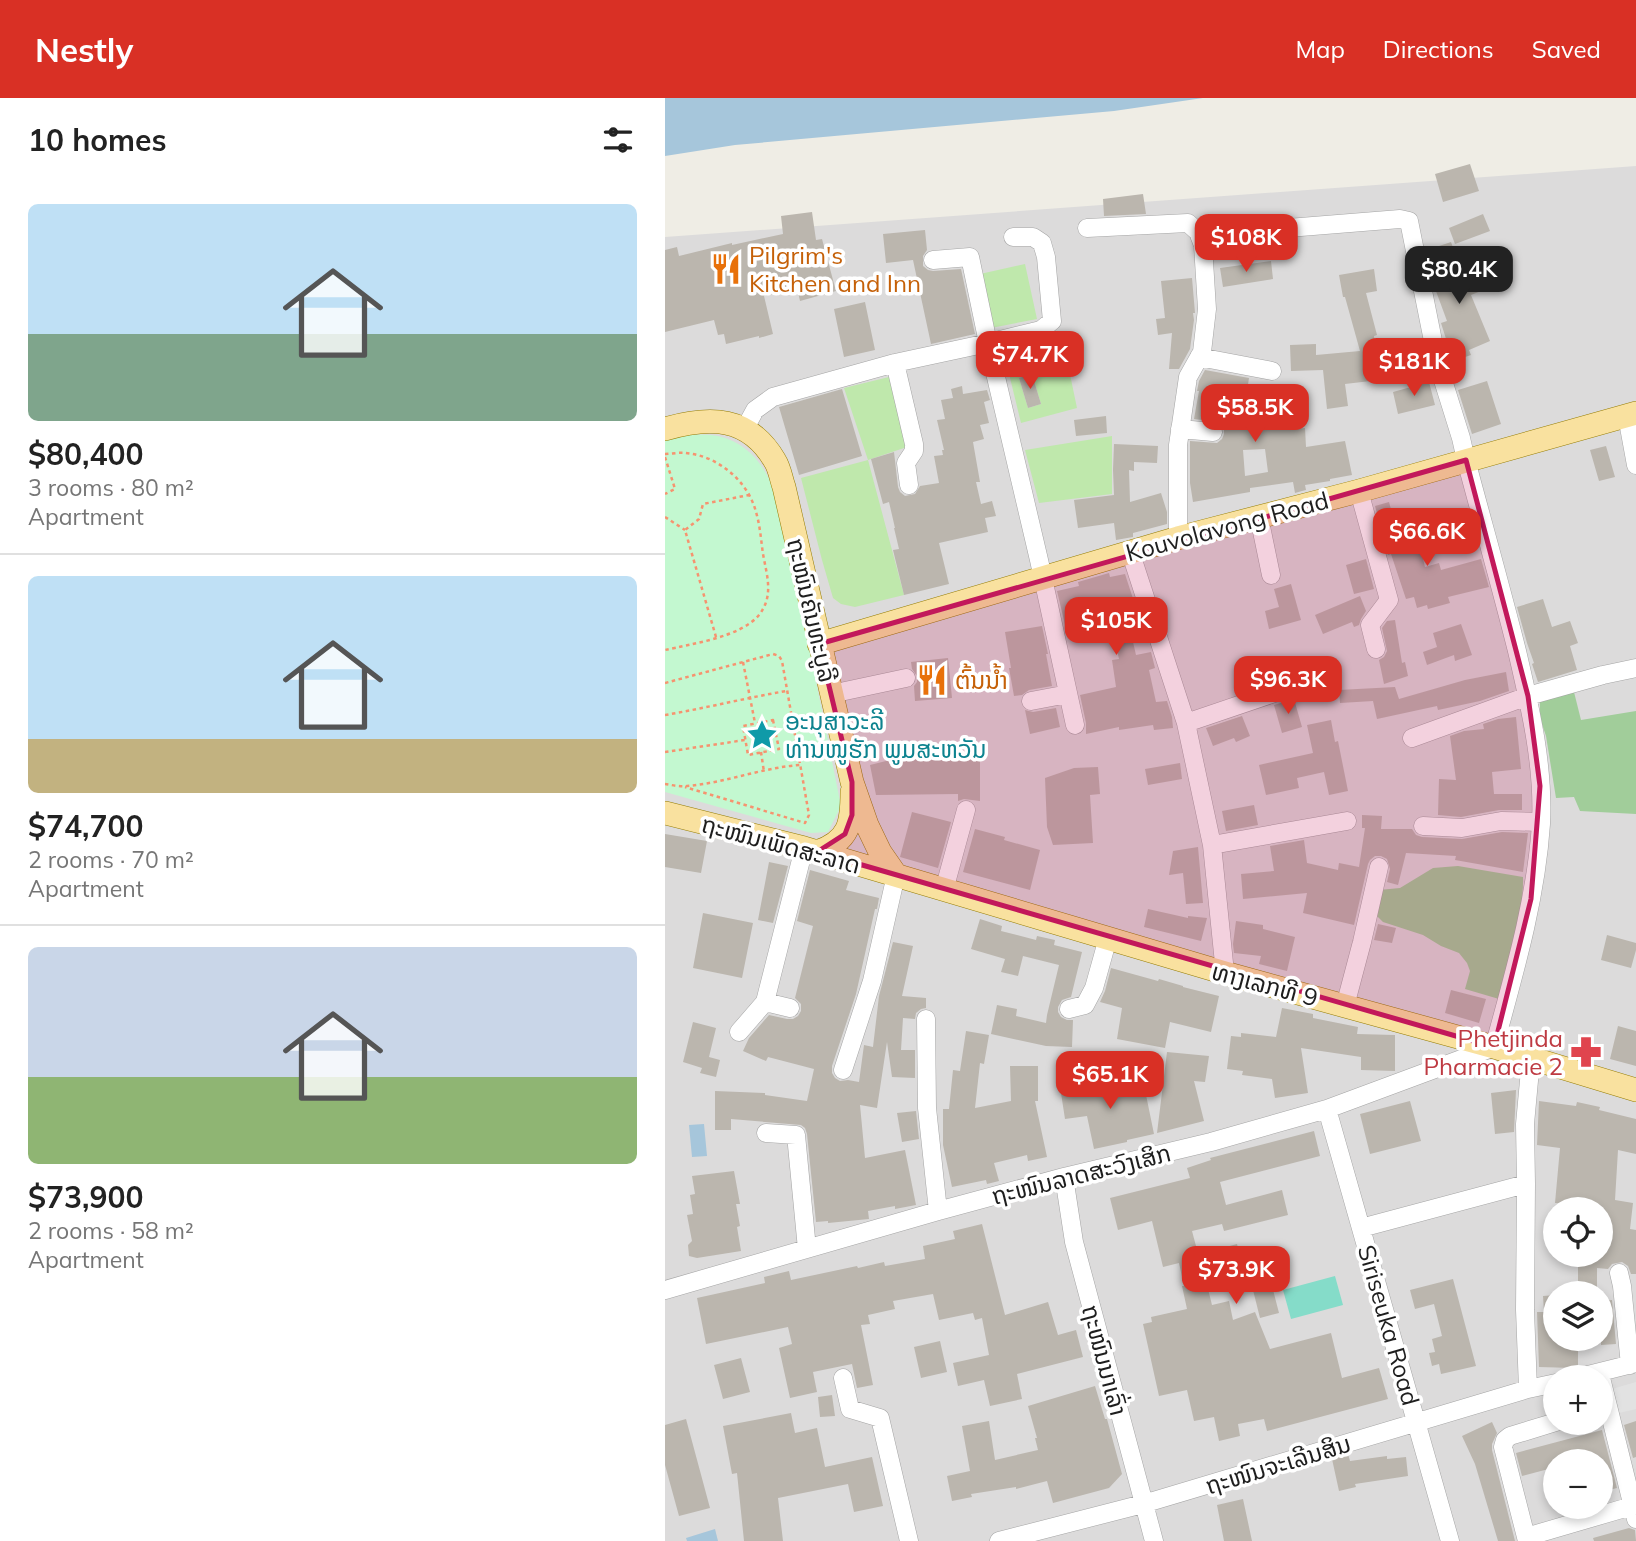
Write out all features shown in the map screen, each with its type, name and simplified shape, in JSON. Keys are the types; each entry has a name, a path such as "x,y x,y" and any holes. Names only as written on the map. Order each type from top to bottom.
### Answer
{"main road":[{"name":"Kouvolavong Road","path":"819,644 1131,551 1359,491 1631,414"},
{"name":"ຖະໜົນຄັນທະບູລີ","path":"665,429 689,422 715,421 740,427 761,442 776,463 784,487 852,782 867,825 880,852 896,875"},
{"path":"811,850 832,847 845,834 852,816 852,782"},
{"name":"ຖະໜົນເພັດສະລາດ","path":"665,813 811,850 896,875"},
{"name":"ທາງເລກທີ 9","path":"896,875 1225,973 1494,1047 1636,1090"}],"street":[{"path":"1288,228 1400,219 1409,221 1437,362 1461,438 1504,598 1535,737 1541,822 1521,951 1494,1047"},
{"path":"1087,228 1188,223 1198,232 1203,245 1207,309 1202,352 1188,377 1180,429 1178,538"},
{"path":"744,430 755,410 773,397 895,363 1041,330 1052,321 1046,257 1042,243 1033,237 1013,237"},
{"path":"933,260 970,257 1075,725"},
{"path":"1199,357 1272,371"},
{"path":"895,363 914,451 906,463 909,485"},
{"path":"1631,414 1636,465"},
{"path":"1180,429 1213,432"},
{"path":"1359,491 1389,600 1370,625 1376,649"},
{"path":"1259,517 1271,575"},
{"path":"1131,551 1186,723 1212,845 1225,973"},
{"path":"1412,737 1528,696 1636,668"},
{"path":"831,694 905,678"},
{"path":"1186,723 1304,683"},
{"path":"1031,701 1068,694"},
{"path":"944,890 966,810"},
{"path":"1212,845 1347,821"},
{"path":"1423,826 1462,828 1501,821 1541,822"},
{"path":"739,1032 765,1002 811,850"},
{"path":"1345,1006 1379,867"},
{"path":"843,1070 872,981 896,875"},
{"path":"1069,1009 1084,1005 1094,988 1108,938"},
{"path":"765,1002 790,1008"},
{"path":"926,1019 927,1108 938,1211"},
{"name":"ຖະໜົນລາດສະວົງເສິກ","path":"665,1290 938,1211 1211,1142 1327,1109 1494,1047"},
{"path":"1528,1389 1525,1310 1525,1124 1531,1059"},
{"name":"Siriseuka Road","path":"1327,1109 1450,1541"},
{"path":"766,1133 796,1135 807,1249"},
{"name":"ຖະໜົນນາເລົ່າ","path":"1064,1177 1074,1242 1154,1541"},
{"path":"1361,1228 1527,1184"},
{"path":"1613,1372 1633,1364 1619,1273"},
{"path":"843,1378 850,1409 880,1418 909,1541"},
{"name":"ຖະໜົນຈະເລີນສິນ","path":"999,1541 1143,1504 1543,1386"},
{"path":"1543,1426 1510,1436 1503,1447 1527,1539 1634,1513 1612,1435"}],"path":[{"path":"665,494 675,489 665,456 687,453 719,464 734,475 749,495 756,511 769,593 758,616 735,633 665,650"},
{"path":"685,530 699,519 703,504 749,495"},
{"path":"665,517 685,530 716,637"},
{"path":"665,683 773,654 779,656 809,815 805,823 665,783"},
{"path":"743,662 755,723"},
{"path":"665,715 786,691"},
{"path":"773,720 779,749 748,755 743,726 755,723 773,720"},
{"path":"665,752 745,740"},
{"path":"761,752 764,772"},
{"path":"685,787 784,766 801,765"}],"highlighted area":[{"path":"1466,460 1528,696 1540,786 1531,899 1494,1047 817,852 845,834 852,815 852,782 819,644"}],"shaded area":[{"path":"665,98 1203,98 1114,111 735,145 665,156"},
{"path":"1636,166 1636,1541 665,1541 665,237"},
{"path":"704,1124 707,1156 692,1157 689,1125"},
{"path":"1335,1276 1343,1305 1291,1319 1283,1290"},
{"path":"1636,1382 1636,1409 1619,1413 1613,1389"},
{"path":"715,1529 718,1541 687,1541 686,1538"}],"green space":[{"path":"1025,264 1037,319 991,328 980,274"},
{"path":"1062,336 1077,408 1021,423 1003,349","holes":["1032,374 1041,404 1028,408 1019,378"]},
{"path":"889,377 894,381 910,446 868,460 844,388"},
{"path":"690,434 718,436 744,448 762,466 779,503 841,806 828,832 811,833 665,792 665,439"},
{"path":"1112,436 1112,494 1039,503 1025,450"},
{"path":"868,460 904,595 855,607 841,604 833,598 801,478"},
{"path":"1573,688 1581,720 1636,711 1636,814 1580,811 1574,797 1556,798 1546,736 1540,718 1540,702 1543,696"},
{"path":"1458,866 1523,877 1518,922 1499,999 1465,989 1470,971 1459,953 1423,935 1383,922 1376,915 1379,890 1400,888 1433,868"}],"building":[{"path":"1470,164 1479,191 1443,202 1435,174"},
{"path":"1143,194 1146,214 1104,216 1103,199"},
{"path":"812,212 816,240 822,239 836,291 800,301 797,288 764,296 773,334 759,338 726,344 724,334 718,335 714,320 665,332 665,250 677,247 679,256 783,234 781,216"},
{"path":"1483,214 1490,231 1455,244 1449,228"},
{"path":"925,230 927,250 923,256 923,266 933,271 961,269 975,334 931,344 913,260 886,263 883,234"},
{"path":"1451,242 1462,273 1472,269 1481,291 1471,295 1490,341 1469,350 1471,355 1453,361 1441,323 1447,321 1433,283 1447,278 1436,247"},
{"path":"1271,261 1273,279 1223,287 1220,268"},
{"path":"1374,269 1377,291 1366,293 1377,335 1374,336 1379,380 1345,384 1348,406 1327,409 1323,370 1291,371 1290,345 1316,344 1316,355 1360,351 1339,275"},
{"path":"1192,278 1195,313 1190,349 1179,369 1169,369 1172,333 1158,335 1156,319 1165,318 1161,281"},
{"path":"865,302 875,350 844,357 834,309"},
{"path":"1205,370 1249,378 1245,404 1293,400 1296,429 1305,428 1306,447 1345,441 1352,475 1305,485 1306,490 1295,493 1293,482 1250,488 1250,492 1193,502 1190,441 1217,443 1224,434 1224,428 1219,422 1194,419 1199,381","holes":["1265,449 1268,472 1245,476 1243,450"]},
{"path":"1032,374 1041,404 1028,408 1019,378"},
{"path":"1487,381 1501,424 1472,434 1458,390"},
{"path":"1429,382 1435,405 1398,414 1393,392"},
{"path":"962,386 963,394 987,390 990,400 984,402 989,423 980,425 984,439 973,442 980,482 976,482 981,504 992,501 996,516 985,518 988,532 939,543 949,584 904,595 893,550 899,549 889,502 883,504 871,459 894,452 898,487 905,496 915,494 920,486 939,483 934,456 943,455 944,450 937,420 945,419 941,400 953,398 951,389"},
{"path":"842,389 862,456 799,475 779,407"},
{"path":"1106,416 1107,433 1076,436 1074,420"},
{"path":"1114,444 1158,446 1157,463 1134,462 1134,471 1129,470 1130,502 1161,493 1167,512 1167,524 1133,533 1133,537 1116,540 1114,523 1078,528 1074,500 1114,495"},
{"path":"1606,446 1615,477 1599,481 1590,450"},
{"path":"1389,502 1399,539 1417,534 1425,567 1439,563 1441,570 1481,559 1489,587 1448,597 1450,603 1428,609 1427,605 1417,608 1414,597 1406,599 1391,554 1388,555 1375,506"},
{"path":"1366,559 1374,589 1354,594 1346,565"},
{"path":"1109,573 1110,577 1125,574 1138,614 1127,616 1136,655 1151,652 1155,668 1149,670 1156,702 1167,701 1173,728 1154,730 1153,725 1119,730 1119,727 1086,734 1080,695 1116,687 1112,660 1119,659 1111,624 1091,629 1090,623 1066,629 1057,591 1079,586 1078,582"},
{"path":"1291,584 1301,620 1269,629 1265,611 1279,607 1274,589"},
{"path":"1360,596 1366,611 1359,625 1354,627 1352,622 1323,634 1315,615"},
{"path":"1543,599 1552,627 1570,621 1578,643 1570,646 1577,670 1538,682 1517,607"},
{"path":"1395,620 1402,663 1405,662 1408,676 1384,684 1379,660 1387,651 1382,628 1387,621"},
{"path":"1461,624 1472,655 1455,661 1454,655 1427,665 1423,652 1437,647 1433,633"},
{"path":"1042,626 1052,686 1014,696 1005,632"},
{"path":"1295,656 1300,672 1253,688 1247,669"},
{"name":"ຕົ້ນນໍ້າ","path":"948,658 952,698 915,701 914,686 917,676 911,662"},
{"path":"1506,672 1509,691 1480,701 1438,710 1437,706 1377,719 1373,701 1340,703 1339,690 1395,687 1399,699 1465,680"},
{"path":"1294,699 1302,727 1282,733 1274,705"},
{"path":"1056,708 1060,727 1030,734 1025,710 1033,712"},
{"path":"1242,716 1250,736 1236,742 1234,738 1213,746 1206,728"},
{"path":"1516,717 1521,769 1492,772 1494,794 1522,794 1522,810 1499,810 1461,817 1438,815 1439,779 1456,780 1450,736 1484,729 1483,724 1498,719"},
{"path":"1331,720 1348,791 1329,795 1324,772 1297,778 1299,788 1266,795 1259,765 1313,753 1307,725"},
{"path":"914,754 980,754 980,801 958,801 958,794 876,795 870,765"},
{"path":"1180,763 1182,779 1148,785 1145,769"},
{"path":"1098,767 1100,794 1090,795 1093,843 1053,845 1047,827 1045,778 1074,768"},
{"path":"1254,805 1258,825 1226,831 1222,811"},
{"path":"912,812 951,822 938,868 900,857"},
{"path":"1362,815 1382,816 1381,829 1412,829 1416,835 1422,837 1462,839 1502,832 1528,833 1523,872 1455,860 1456,856 1406,853 1398,885 1387,882 1390,869 1387,859 1375,856 1368,864 1354,925 1303,913 1307,893 1243,899 1241,874 1274,871 1270,846 1304,840 1307,863 1338,870 1339,863 1359,867 1365,828 1362,828"},
{"path":"975,829 1040,850 1030,890 963,872"},
{"path":"665,834 707,841 701,873 665,867"},
{"path":"1198,847 1203,903 1186,904 1183,873 1169,875 1173,851"},
{"path":"769,862 788,866 773,923 758,920"},
{"path":"810,870 849,881 846,890 879,898 856,994 832,1066 835,1078 840,1081 859,1082 864,1045 873,1047 879,996 893,942 913,946 902,996 926,998 926,1008 916,1013 915,1019 903,1018 901,1050 915,1050 915,1078 892,1077 887,1042 877,1108 860,1105 865,1158 905,1150 916,1205 868,1211 869,1219 816,1222 807,1134 801,1125 731,1119 731,1130 715,1130 715,1091 765,1093 807,1101 814,1069 768,1057 766,1061 743,1051 749,1038 769,1015 793,1019 801,1011 801,1004 795,998 813,926 797,921"},
{"path":"1148,909 1188,918 1207,918 1201,941 1144,927"},
{"path":"703,913 753,923 742,978 693,968"},
{"path":"980,919 1002,926 1001,931 1036,940 1037,936 1055,940 1054,945 1082,952 1071,997 1062,1000 1058,1007 1061,1017 1073,1020 1072,1047 1046,1046 991,1034 997,1005 1017,1009 1016,1016 1046,1023 1059,965 1023,956 1018,976 1001,972 1005,959 971,949"},
{"path":"1236,921 1263,925 1263,929 1295,937 1287,971 1259,964 1261,956 1234,953"},
{"path":"1378,924 1396,928 1392,943 1374,940"},
{"path":"1607,935 1636,943 1631,968 1601,960"},
{"path":"1111,968 1219,996 1211,1032 1170,1022 1165,1048 1117,1039 1122,1008 1100,1002"},
{"path":"1451,990 1486,999 1479,1023 1445,1013"},
{"path":"1282,1008 1313,1014 1313,1018 1358,1027 1357,1034 1395,1035 1395,1071 1361,1070 1361,1057 1301,1048 1308,1093 1275,1098 1272,1079 1242,1075 1243,1071 1227,1069 1231,1036 1241,1037 1241,1033 1276,1037"},
{"path":"693,1022 716,1028 709,1057 720,1060 716,1077 700,1073 702,1068 683,1062"},
{"path":"1618,1026 1636,1031 1636,1066 1610,1059"},
{"path":"966,1031 989,1035 984,1064 980,1063 975,1108 1011,1101 1010,1066 1038,1066 1038,1101 1035,1101 1047,1157 1028,1161 1027,1155 994,1163 999,1181 987,1184 986,1180 952,1187 943,1145 943,1109 949,1109 953,1070 960,1071"},
{"path":"1167,1052 1209,1056 1205,1082 1194,1081 1204,1121 1157,1133"},
{"path":"1110,1073 1112,1092 1144,1085 1154,1134 1094,1149 1087,1116 1065,1119 1061,1093 1088,1089 1087,1076"},
{"path":"1516,1090 1514,1132 1495,1134 1491,1093"},
{"path":"1410,1101 1421,1141 1370,1154 1360,1114"},
{"path":"1539,1101 1576,1106 1577,1102 1636,1119 1636,1154 1618,1150 1615,1200 1633,1203 1630,1229 1636,1230 1636,1274 1631,1274 1628,1266 1622,1262 1613,1264 1613,1197 1556,1197 1560,1148 1537,1145"},
{"path":"916,1111 919,1139 902,1142 897,1113"},
{"path":"1314,1131 1320,1156 1220,1182 1226,1205 1282,1190 1288,1215 1224,1231 1222,1224 1192,1231 1200,1261 1228,1255 1226,1247 1237,1244 1241,1260 1264,1255 1279,1313 1260,1318 1248,1270 1206,1281 1212,1305 1229,1301 1233,1320 1255,1312 1270,1349 1331,1333 1342,1378 1379,1368 1388,1399 1267,1431 1264,1419 1238,1424 1240,1436 1219,1441 1214,1417 1194,1421 1187,1390 1159,1396 1143,1324 1152,1322 1151,1317 1187,1309 1179,1263 1163,1267 1152,1221 1118,1230 1110,1198 1190,1178 1187,1168 1211,1160 1210,1158"},
{"path":"734,1171 740,1204 736,1204 741,1251 697,1258 689,1256 688,1245 692,1241 687,1215 693,1214 690,1195 695,1194 692,1176"},
{"path":"982,1224 1005,1315 1048,1302 1058,1335 1076,1330 1083,1357 1017,1374 1022,1399 990,1406 984,1380 958,1386 953,1363 989,1355 982,1318 975,1320 973,1313 939,1320 933,1294 893,1301 895,1309 868,1315 870,1324 861,1325 873,1385 857,1388 852,1364 813,1372 817,1392 790,1398 779,1348 792,1344 788,1327 706,1344 697,1298 765,1283 764,1277 789,1271 791,1280 857,1266 858,1268 884,1262 885,1266 925,1259 923,1246 955,1239 953,1231"},
{"path":"1578,1267 1610,1267 1597,1268 1597,1281 1578,1281"},
{"path":"1453,1279 1476,1366 1441,1374 1439,1364 1432,1366 1429,1353 1435,1352 1432,1339 1442,1336 1434,1304 1415,1309 1410,1290"},
{"path":"1613,1311 1616,1344 1613,1344"},
{"path":"1537,1312 1543,1312 1543,1351 1578,1351 1578,1365 1539,1367"},
{"path":"940,1341 947,1372 921,1378 914,1347"},
{"path":"741,1358 750,1392 723,1399 714,1365"},
{"path":"1095,1386 1122,1474 1109,1488 1053,1503 1047,1481 1016,1489 971,1494 972,1497 952,1501 947,1476 970,1471 962,1426 989,1421 995,1460 1038,1450 1028,1406"},
{"path":"832,1395 835,1416 820,1417 818,1397"},
{"path":"791,1413 795,1433 817,1428 825,1467 872,1457 883,1506 854,1512 848,1484 778,1498 783,1541 744,1541 737,1473 732,1474 723,1426"},
{"path":"686,1419 710,1508 679,1516 665,1465 665,1425"},
{"path":"1636,1421 1636,1457 1633,1458 1624,1425"},
{"path":"1492,1422 1497,1433 1492,1450 1515,1541 1498,1541 1475,1464 1462,1436"},
{"path":"1583,1435 1603,1435 1607,1449 1543,1449 1543,1470 1522,1476 1516,1453"},
{"path":"1348,1454 1350,1461 1387,1456 1387,1459 1406,1457 1408,1476 1355,1484 1356,1487 1339,1491 1332,1459"},
{"path":"1613,1473 1617,1488 1613,1489"},
{"path":"1243,1499 1252,1541 1224,1541 1217,1505"},
{"path":"1629,1528 1635,1530 1636,1541 1594,1541 1593,1538"}],"place":[{"name":"Pilgrim's Kitchen and Inn","path":"726,269"},
{"name":"ຕົ້ນນໍ້າ","path":"932,680"},
{"name":"ອະນຸສາວະລີ ທ່ານໜູຮັກ ພູມສະຫວັນ","path":"762,735"},
{"name":"Phetjinda Pharmacie 2","path":"1586,1052"}]}
